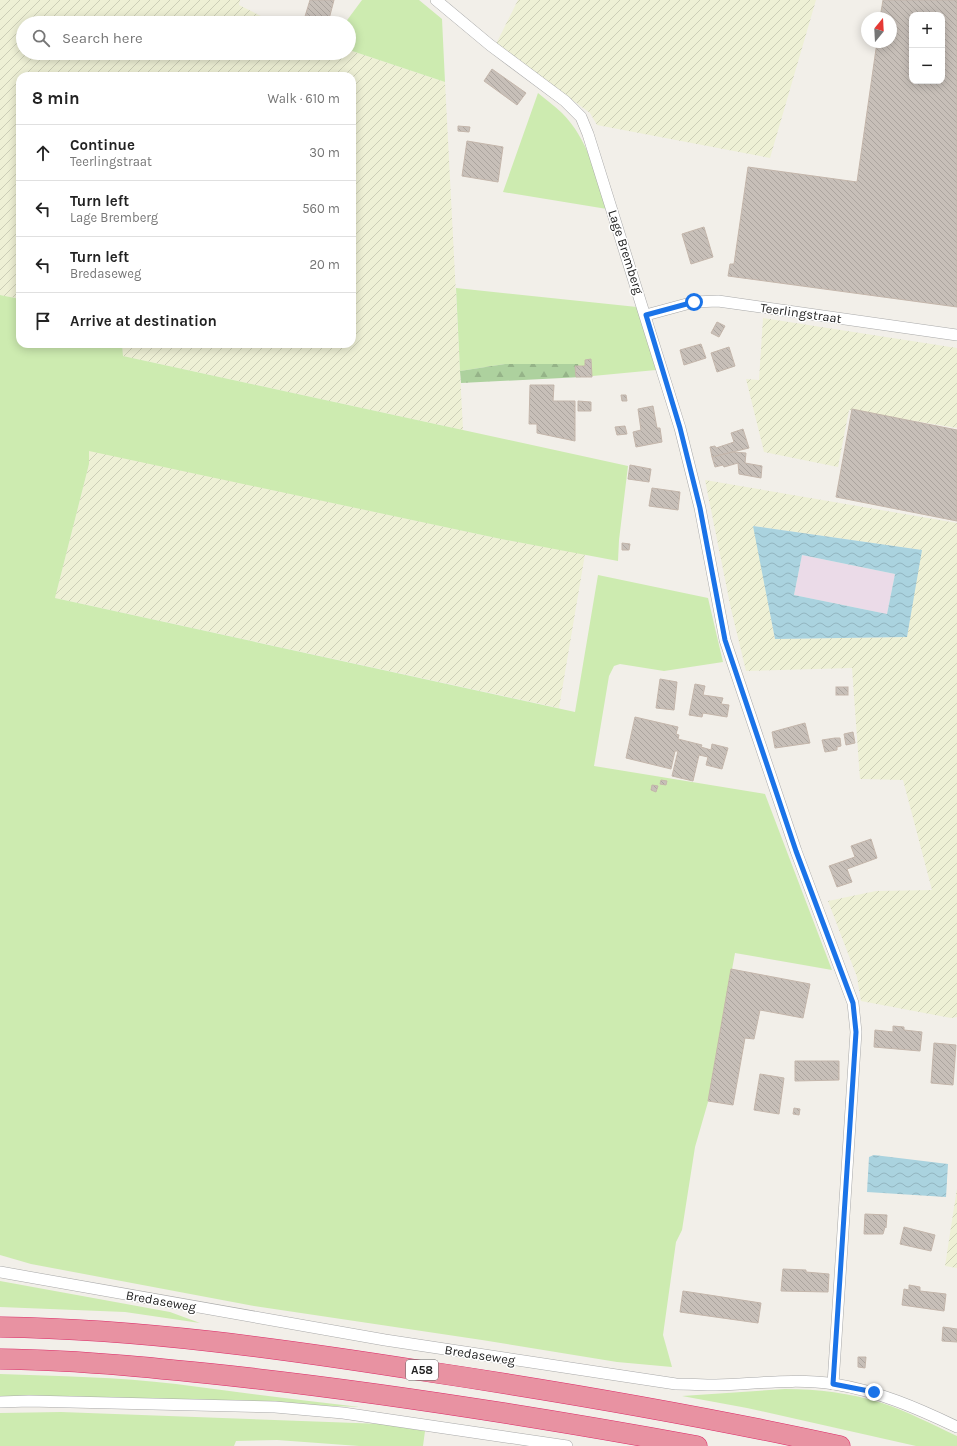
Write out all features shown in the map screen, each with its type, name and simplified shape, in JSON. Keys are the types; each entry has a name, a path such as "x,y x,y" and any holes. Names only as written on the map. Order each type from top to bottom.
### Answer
{"highway":[{"name":"A58","path":"0,1327 150,1334 321,1355 538,1388 758,1428 840,1446"},
{"name":"A58","path":"0,1360 36,1360 147,1367 326,1387 565,1422 697,1446"}],"street":[{"name":"Lage Bremberg","path":"436,0 490,45 565,101 581,117 588,134 646,315 680,428 700,508 725,640 796,851 853,1003 856,1032 833,1384"},
{"name":"Teerlingstraat","path":"646,315 694,302 718,301 957,335"},
{"name":"Bredaseweg","path":"0,1272 385,1340 676,1384 714,1385 790,1381 833,1384 874,1392 910,1405 957,1427"},
{"path":"0,1402 29,1401 275,1407 343,1413 567,1446"}],"shaded area":[{"path":"802,555 895,574 887,614 794,595"}],"green space":[{"path":"0,0 240,0 239,5 261,16 16,16 16,60 356,60 356,52 445,82 463,430 123,356 122,348 356,348 356,72 16,72 16,298 0,295"},
{"path":"362,0 419,0 442,19 445,82 356,52 356,16 350,16"},
{"path":"518,0 816,0 770,158 597,125 590,113 496,44"},
{"path":"538,93 562,113 578,134 590,158 607,209 503,192"},
{"path":"456,288 637,307 656,370 582,377 578,364 505,364 460,371"},
{"path":"0,295 16,298 16,348 122,348 123,356 628,466 619,540 618,561 501,539 89,451 89,464 55,598 575,712 598,575 708,598 723,662 664,671 620,664 614,666 609,676 594,766 765,794 832,970 735,953 708,1102 695,1147 682,1230 676,1242 663,1335 672,1367 617,1362 254,1306 31,1264 0,1255"},
{"path":"763,318 957,348 957,428 849,410 838,467 764,452 746,379 759,380"},
{"path":"505,364 578,364 582,377 461,383 460,371"},
{"path":"88,450 501,539 585,554 559,708 55,598 89,464"},
{"path":"705,480 957,523 957,1017 951,1018 861,1001 857,977 828,901 876,891 932,890 903,780 860,779 852,668 746,671 731,609","holes":["754,526 921,550 907,637 775,639"]},
{"path":"957,1188 957,1268 945,1266"},
{"path":"0,1281 170,1312 200,1323 125,1312 0,1307"},
{"path":"0,1374 88,1377 176,1384 360,1407 61,1396 0,1397"},
{"path":"785,1389 834,1392 882,1403 910,1414 957,1436 957,1446 916,1446 747,1408 682,1396"},
{"path":"61,1412 383,1424 425,1431 423,1446 359,1446 277,1440 236,1441 234,1446 0,1446 0,1413"}],"water":[{"path":"753,526 922,550 907,637 775,639","holes":["802,555 895,574 887,614 794,595"]},
{"path":"874,1155 948,1164 946,1197 867,1192 869,1157"}],"building":[{"path":"310,0 334,0 330,16 305,16"},
{"path":"883,0 957,0 957,307 728,276 730,264 734,264 748,167 857,182 876,48 897,48 897,12 881,12"},
{"path":"492,69 526,93 517,105 484,81"},
{"path":"458,126 470,127 469,132 458,131"},
{"path":"467,141 503,147 498,182 462,176"},
{"path":"704,227 713,257 691,264 682,234"},
{"path":"717,322 725,326 719,337 711,333"},
{"path":"701,344 706,358 684,365 680,350"},
{"path":"729,347 735,366 717,372 711,353"},
{"path":"591,359 592,377 576,377 575,366 585,366 585,360"},
{"path":"530,385 554,385 553,401 575,401 575,441 537,433 537,424 529,424"},
{"path":"621,395 626,395 627,401 622,401"},
{"path":"578,401 591,402 591,411 578,411"},
{"path":"653,406 657,428 660,428 662,442 636,447 633,432 641,430 638,409"},
{"path":"852,409 957,430 957,521 836,497"},
{"path":"625,426 627,434 617,435 615,427"},
{"path":"743,429 749,448 712,457 710,447 715,446 716,448 734,442 731,433"},
{"path":"733,452 746,453 745,463 762,466 761,478 739,474 738,463 724,467 723,465 715,467 712,457"},
{"path":"630,465 651,469 649,482 628,479"},
{"path":"652,488 680,492 678,510 649,506"},
{"path":"622,543 630,544 629,550 622,550"},
{"path":"660,679 677,682 674,710 656,708"},
{"path":"695,684 705,686 703,695 723,698 721,704 729,705 727,717 703,713 702,717 689,715"},
{"path":"836,687 848,687 848,695 836,695"},
{"path":"635,717 678,727 676,734 679,735 678,739 702,745 701,747 711,750 712,744 728,748 722,769 706,765 708,757 699,755 693,781 672,776 678,751 675,751 671,769 626,758"},
{"path":"805,723 810,743 775,748 772,732"},
{"path":"853,732 855,743 846,745 844,734"},
{"path":"840,738 841,746 837,747 837,750 825,752 822,740"},
{"path":"661,780 667,781 666,785 660,784"},
{"path":"652,785 658,786 656,792 651,790"},
{"path":"871,839 877,858 847,869 852,882 837,887 829,866 855,857 851,846"},
{"path":"731,969 810,984 803,1018 760,1010 754,1039 745,1038 733,1105 708,1101"},
{"path":"893,1026 904,1027 904,1030 922,1032 920,1051 874,1047 875,1030 893,1032"},
{"path":"934,1043 956,1045 953,1085 931,1083"},
{"path":"795,1061 839,1061 839,1080 795,1081"},
{"path":"760,1074 784,1078 779,1114 754,1110"},
{"path":"794,1108 800,1109 799,1115 793,1114"},
{"path":"865,1214 887,1215 886,1228 885,1227 883,1234 864,1234"},
{"path":"904,1227 935,1235 931,1251 900,1244"},
{"path":"783,1269 806,1270 806,1272 829,1274 828,1292 781,1291"},
{"path":"909,1285 920,1287 920,1291 946,1294 944,1311 902,1305 904,1289 909,1290"},
{"path":"683,1291 761,1303 758,1323 680,1312"},
{"path":"943,1327 957,1329 957,1342 942,1341"},
{"path":"858,1357 866,1357 865,1368 858,1367"}],"route":[{"path":"694,302 667,308 646,315 680,428 700,508 725,640 796,851 853,1003 856,1032 833,1384 874,1392"}]}
